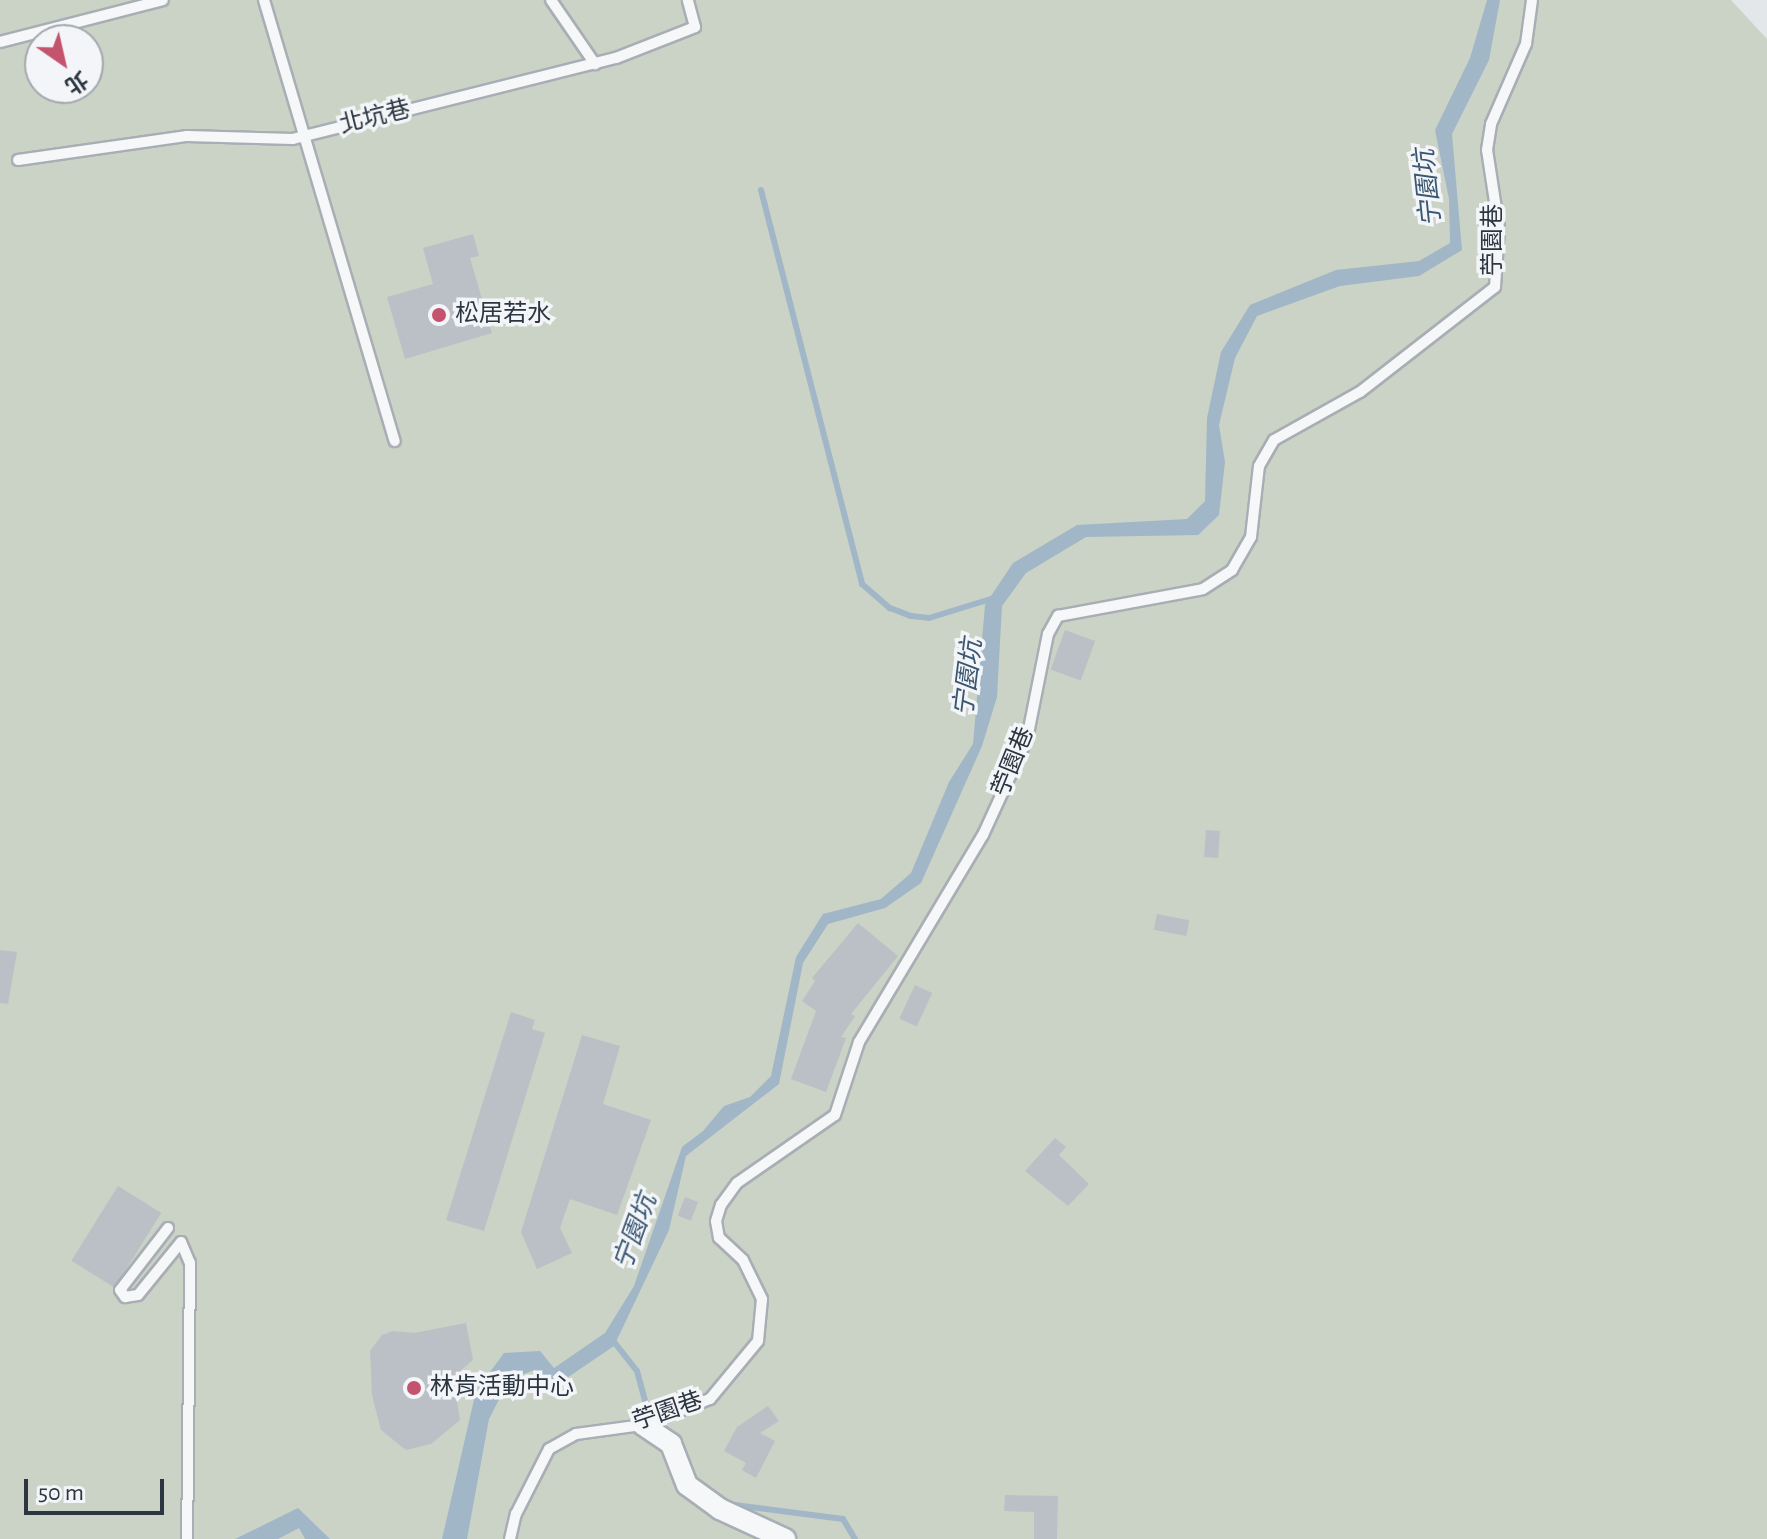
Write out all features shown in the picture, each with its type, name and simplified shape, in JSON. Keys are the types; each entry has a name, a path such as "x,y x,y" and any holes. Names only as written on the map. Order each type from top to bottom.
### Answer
{"street":[{"path":"643,1425 671,1444 687,1485 720,1509 785,1539"}],"lane":[{"path":"0,42 163,0"},
{"path":"264,0 395,441"},
{"path":"551,0 595,64"},
{"name":"北坑巷","path":"18,160 187,136 306,135 595,64 695,27 688,0"},
{"name":"苧園巷","path":"510,1539 516,1514 549,1449 576,1434 643,1425 710,1399 758,1341 762,1299 743,1260 719,1238 716,1221 721,1205 737,1183 835,1115 859,1042 983,835 1027,739 1048,634 1058,616 1203,589 1232,570 1251,537 1259,466 1274,440 1360,392 1495,287 1499,228 1487,150 1491,124 1526,44 1532,0"},
{"path":"168,1228 120,1290 125,1297 138,1295 181,1242 190,1263 187,1539"}],"green space":[{"path":"0,0 1731,0 1767,39 1767,1539 0,1539"}],"water":[{"path":"1487,0 1500,0 1489,60 1452,134 1462,250 1419,276 1340,286 1257,316 1235,358 1219,425 1225,462 1219,515 1198,535 1086,537 1026,573 1002,606 997,697 982,746 921,883 885,908 828,924 803,963 779,1084 686,1156 669,1230 614,1346 558,1384 534,1370 509,1380 489,1419 467,1539 442,1539 476,1391 504,1353 540,1351 554,1368 605,1333 634,1286 682,1147 703,1131 724,1106 750,1097 771,1076 796,957 823,914 881,899 911,873 949,782 973,744 985,605 1013,563 1077,525 1187,519 1205,501 1207,418 1221,352 1250,305 1336,270 1419,261 1450,243 1449,199 1435,130 1470,58"},
{"path":"298,1508 330,1539 305,1539 299,1528 278,1539 235,1539"}],"building":[{"name":"松居若水","path":"473,234 479,256 470,258 492,333 405,359 387,297 433,284 423,248"},
{"path":"1065,630 1095,641 1081,680 1051,669"},
{"path":"1206,830 1220,831 1218,858 1204,857"},
{"path":"1157,914 1189,920 1186,936 1154,930"},
{"path":"858,923 898,956 851,1014 855,1016 841,1037 846,1038 826,1092 791,1079 816,1011 802,1001 815,981 812,978"},
{"path":"0,950 17,952 8,1004 0,1003"},
{"path":"915,985 932,993 917,1027 899,1019"},
{"path":"511,1012 535,1020 532,1029 545,1033 484,1231 446,1220"},
{"path":"582,1035 620,1046 603,1104 651,1120 617,1215 570,1199 560,1228 572,1253 537,1269 521,1232"},
{"path":"1055,1138 1066,1147 1059,1155 1089,1184 1068,1206 1025,1171"},
{"path":"118,1186 161,1213 115,1288 71,1261"},
{"path":"685,1197 698,1202 691,1221 678,1216"},
{"name":"林肯活動中心","path":"466,1323 473,1360 453,1377 460,1420 431,1444 406,1450 381,1430 372,1395 370,1351 382,1335 393,1331 414,1333"},
{"path":"768,1406 779,1421 760,1433 775,1441 756,1478 742,1470 746,1463 724,1451 737,1427"},
{"path":"1005,1495 1058,1496 1057,1539 1034,1539 1034,1512 1004,1511"}],"waterway":[{"path":"761,190 862,584 890,608 911,616 929,618 994,598"},
{"path":"611,1338 637,1371 651,1423"},
{"path":"727,1504 843,1519 855,1539"}],"place":[{"name":"松居若水","path":"439,315"},
{"name":"林肯活動中心","path":"414,1388"}],"water label":[{"name":"宁園坑","path":"1429,188"},
{"name":"宁園坑","path":"969,678"},
{"name":"宁園坑","path":"636,1232"}]}
